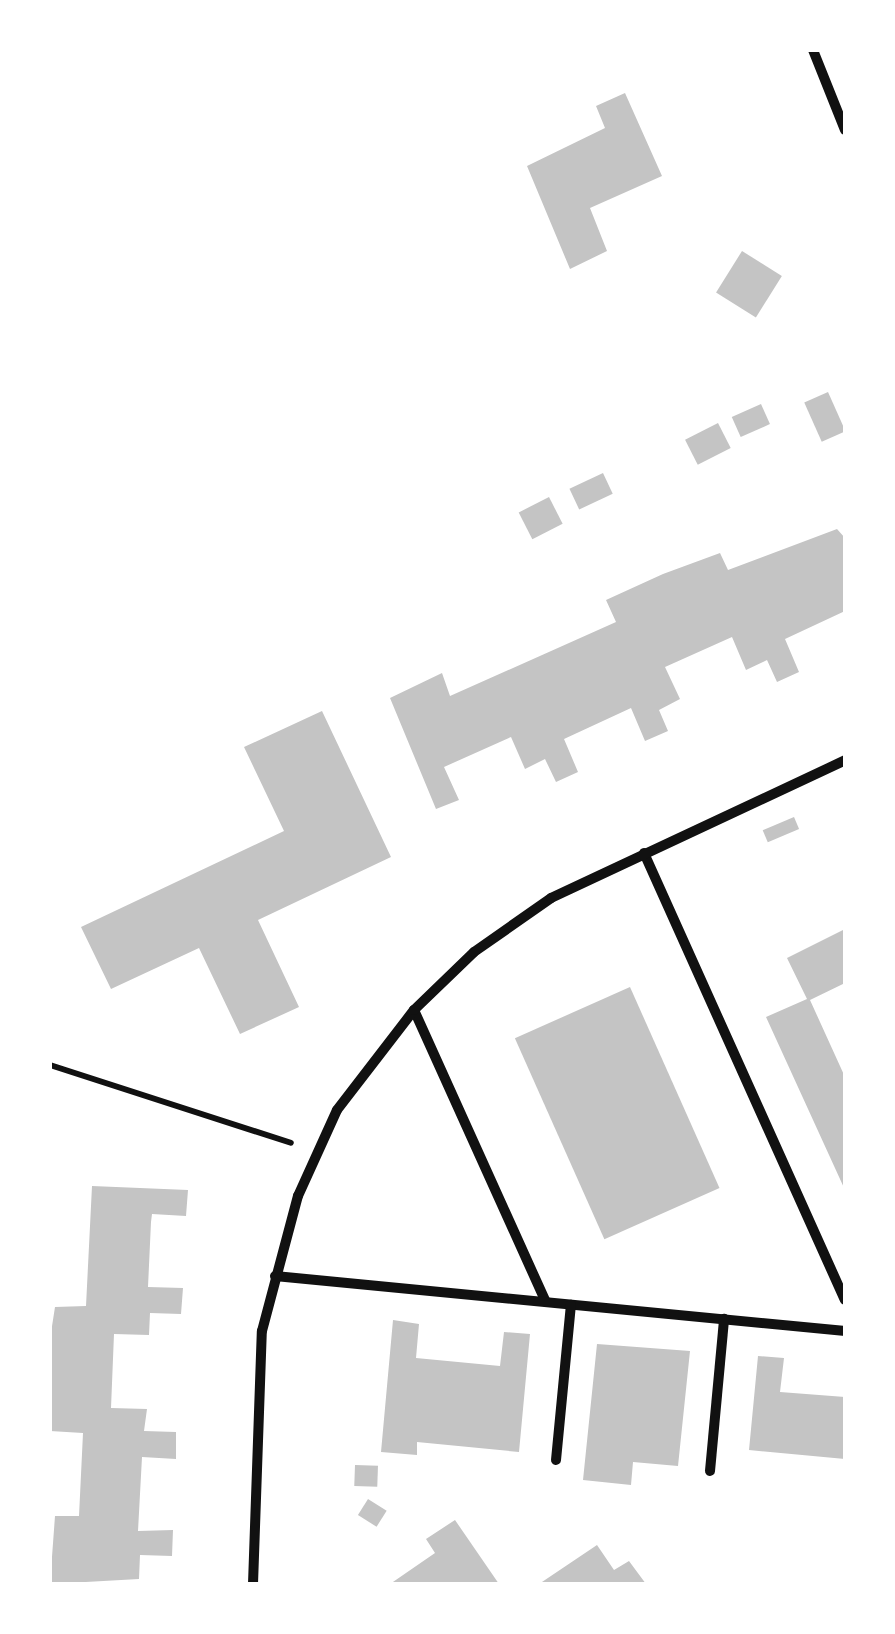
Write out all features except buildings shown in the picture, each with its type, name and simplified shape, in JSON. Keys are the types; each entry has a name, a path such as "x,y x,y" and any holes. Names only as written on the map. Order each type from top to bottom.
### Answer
{"street":[{"path":"813,50 845,130"},
{"path":"253,1584 262,1331 275,1276 317,1151 337,1110 414,1010 474,952 551,898 845,760"},
{"path":"644,853 845,1300"},
{"path":"414,1010 546,1302"},
{"path":"275,1276 845,1330"},
{"path":"556,1460 571,1305"},
{"path":"710,1471 724,1319"}],"path":[{"path":"50,1065 317,1151"}]}
